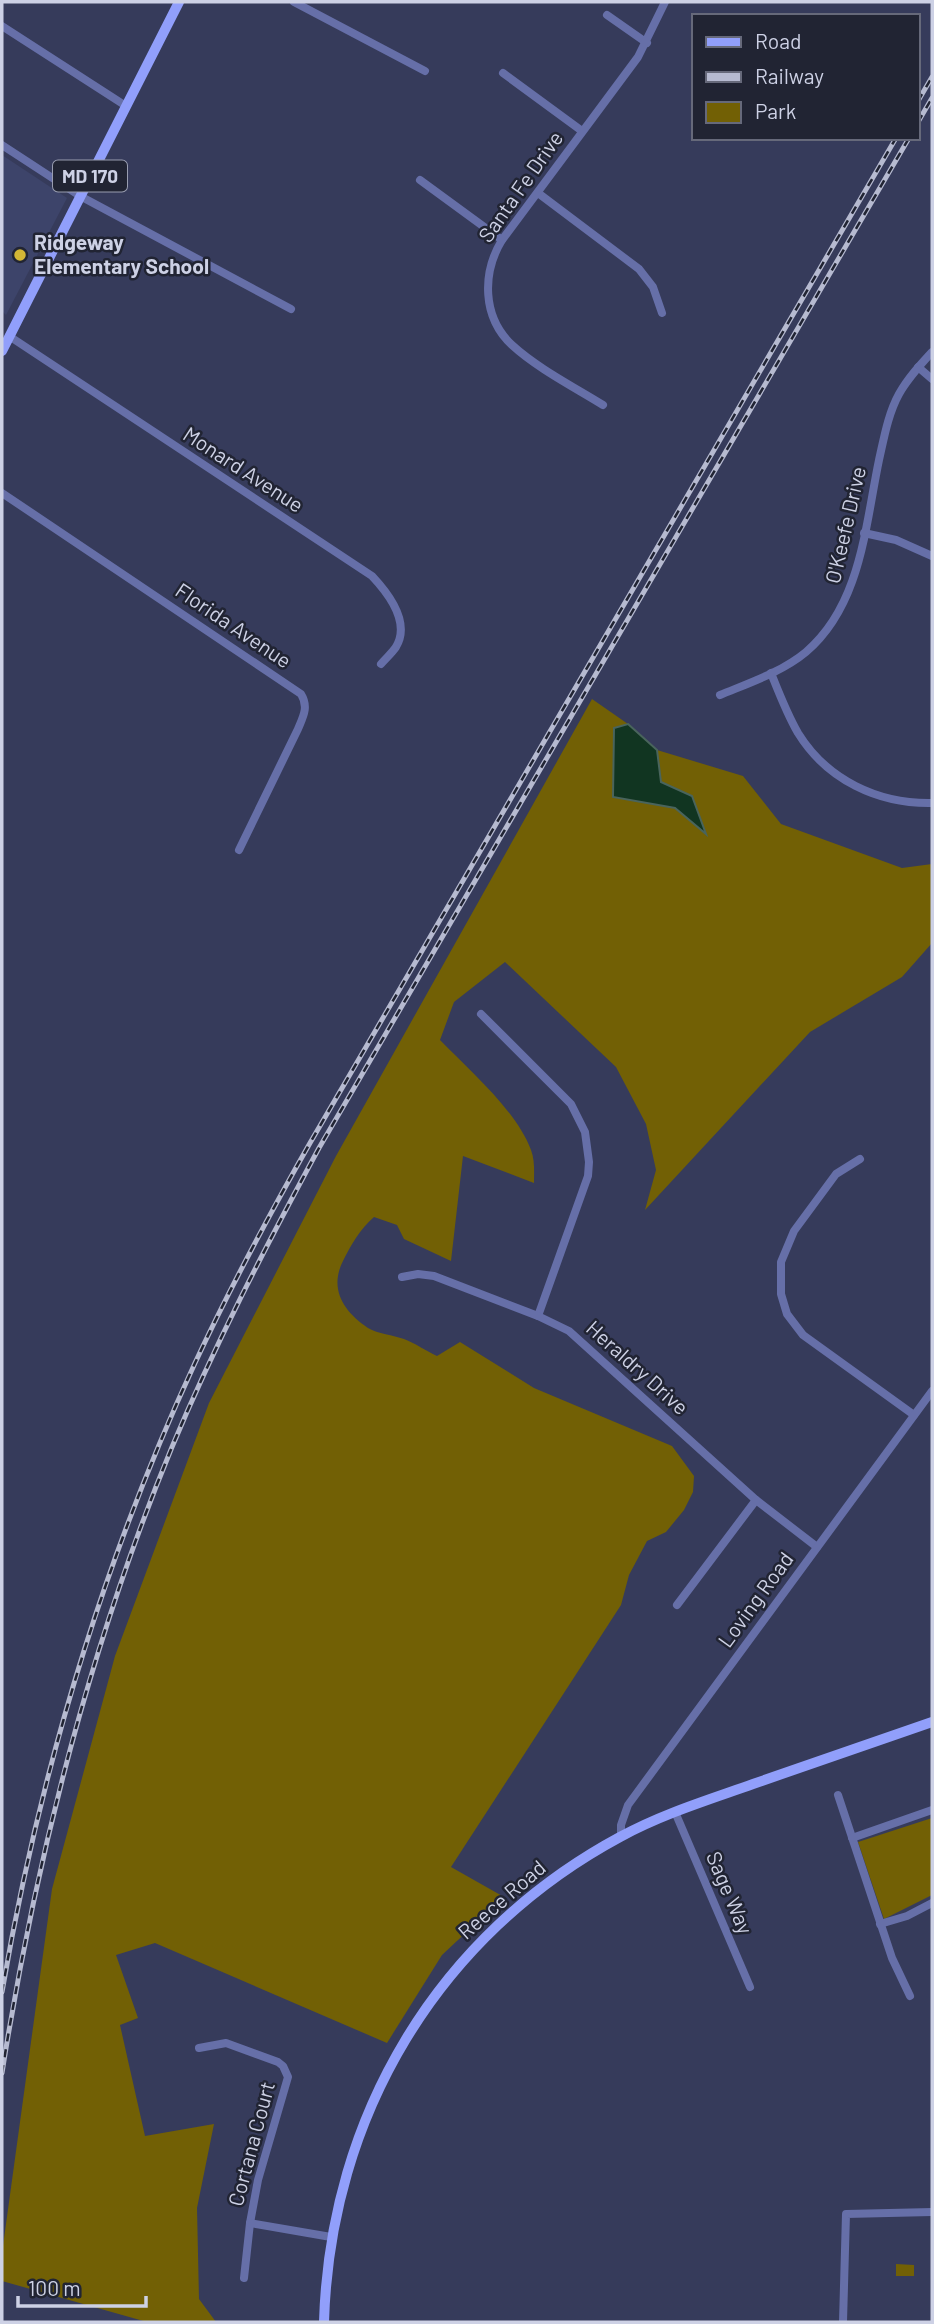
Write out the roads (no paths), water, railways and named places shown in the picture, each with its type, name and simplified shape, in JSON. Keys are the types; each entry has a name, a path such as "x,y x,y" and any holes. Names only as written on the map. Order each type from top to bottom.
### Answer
{"main road":[{"name":"MD 170","path":"2,351 179,2"},
{"name":"Reece Road","path":"324,2322 331,2237 341,2189 361,2127 392,2061 432,2000 465,1958 516,1908 578,1861 621,1836 675,1812 932,1722"}],"street":[{"path":"294,2 425,71"},
{"name":"Santa Fe Drive","path":"603,405 512,345 500,331 494,317 487,281 491,262 502,240 647,43 666,2"},
{"path":"607,15 647,43"},
{"path":"2,26 126,106"},
{"path":"503,73 583,131"},
{"path":"2,145 80,196 290,309"},
{"path":"420,180 502,240"},
{"path":"538,192 639,269 653,287 662,313"},
{"name":"Monard Avenue","path":"9,336 372,576 392,600 400,628 400,639 396,648 381,664"},
{"name":"O'Keefe Drive","path":"720,695 771,673 807,652 831,625 850,591 888,421 899,394 932,352"},
{"path":"918,367 932,379"},
{"name":"Florida Avenue","path":"2,493 301,694 306,709 239,850"},
{"path":"864,533 896,540 932,556"},
{"path":"771,673 800,735 828,768 856,787 872,794 905,802 932,803"},
{"path":"481,1014 570,1104 579,1118 588,1146 589,1162 584,1190 538,1315"},
{"path":"860,1159 836,1174 794,1231 781,1262 781,1294 788,1314 803,1335 914,1415"},
{"name":"Heraldry Drive","path":"402,1277 418,1274 433,1276 555,1323 582,1341 756,1500 817,1547"},
{"name":"Loving Road","path":"621,1836 621,1825 628,1805 932,1391"},
{"path":"677,1605 756,1500"},
{"path":"838,1795 892,1958 910,1996"},
{"path":"852,1838 932,1810"},
{"name":"Sage Way","path":"675,1812 750,1987"},
{"path":"880,1924 907,1916 932,1903"},
{"name":"Cortana Court","path":"199,2048 226,2043 278,2062 288,2077 258,2180 244,2278"},
{"path":"843,2322 846,2214 932,2212"},
{"path":"250,2223 331,2237"}],"railway":[{"path":"920,98 932,77"},
{"path":"920,119 932,98"},
{"path":"2,1992 35,1831 78,1671 131,1515 208,1335 310,1143 895,140"},
{"path":"2,2073 31,1913 49,1833 91,1677 142,1523 172,1447 223,1333 319,1148 908,140"}],"place":[{"name":"Ridgeway Elementary School","path":"20,255"}]}
